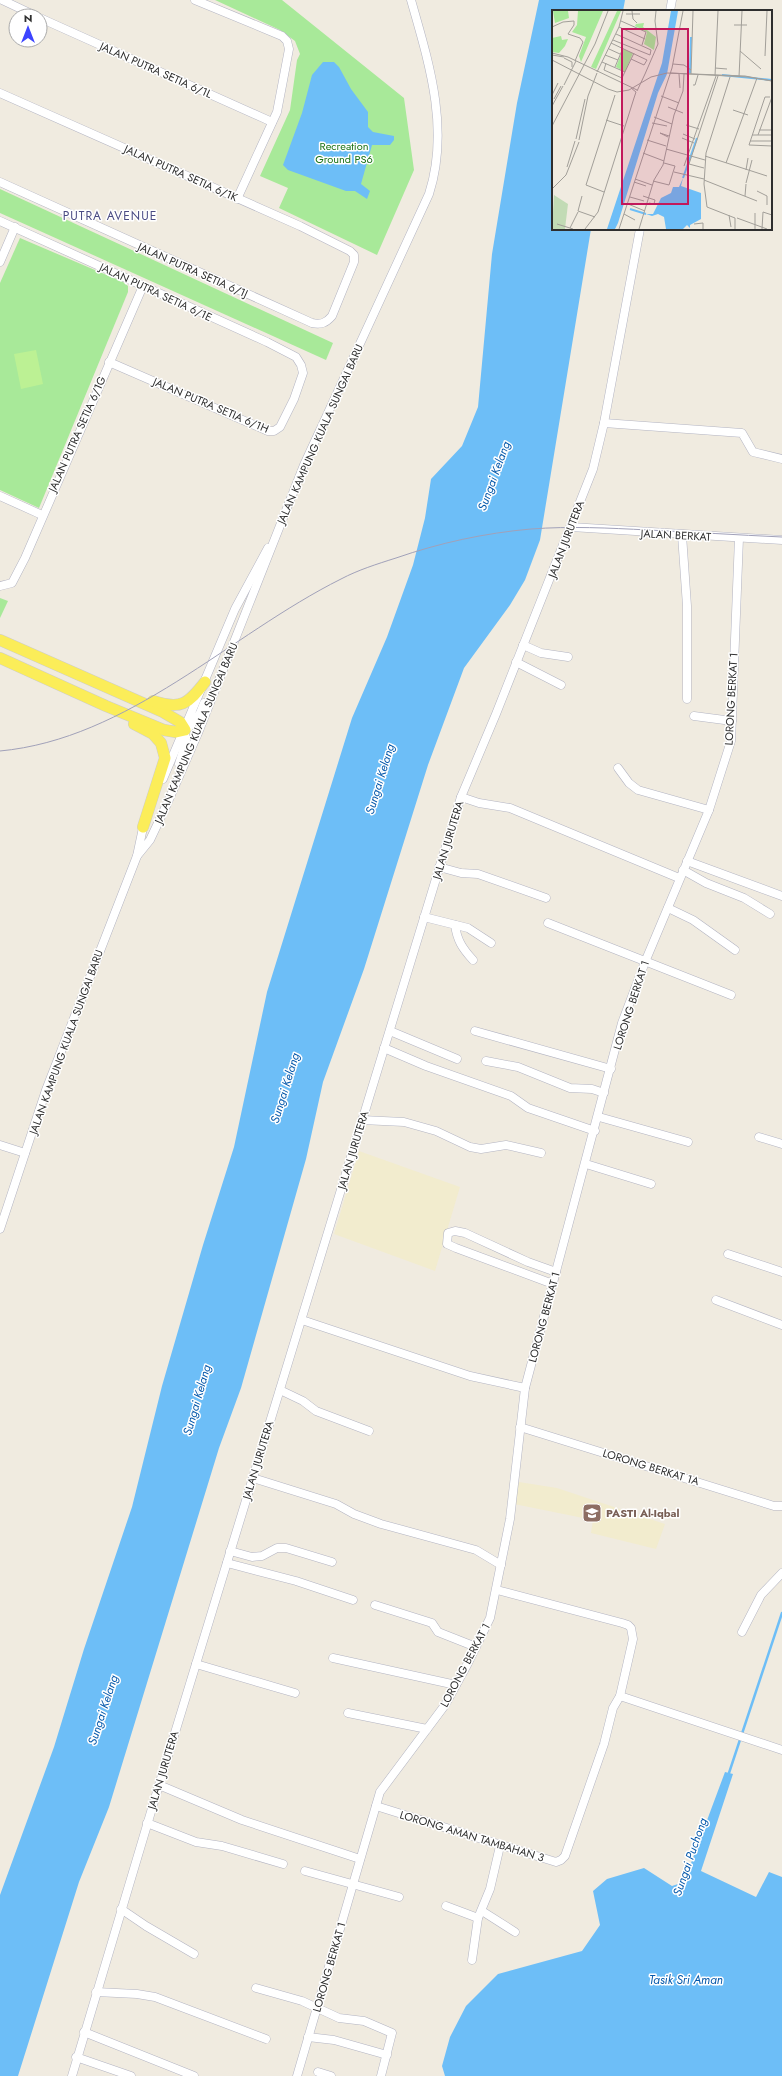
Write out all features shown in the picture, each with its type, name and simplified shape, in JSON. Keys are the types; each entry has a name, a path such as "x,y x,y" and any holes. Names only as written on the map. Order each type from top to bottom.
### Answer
{"main road":[{"path":"0,640 163,712 180,722 185,730 176,732 164,730 106,706 0,658"},
{"path":"108,688 166,705 175,706 183,705 194,697 205,682"},
{"path":"106,706 153,734 161,743 164,750 165,758 143,827"}],"street":[{"path":"2,0 19,8"},
{"path":"195,0 282,36 287,41 289,49 277,112 237,198"},
{"name":"JALAN KAMPUNG KUALA SUNGAI BARU","path":"137,856 150,840 160,818 231,651 307,458 429,194 434,178 437,120 435,95 430,70 411,0"},
{"path":"670,10 672,0"},
{"name":"JALAN PUTRA SETIA 6/1L","path":"48,22 272,122"},
{"name":"JALAN PUTRA SETIA 6/1K","path":"0,93 300,226 350,251 354,255 354,262"},
{"name":"JALAN PUTRA SETIA 6/1J","path":"0,182 312,323 319,324 327,322 332,316 354,262"},
{"name":"JALAN PUTRA SETIA 6/1E","path":"0,221 296,358 301,365 303,373"},
{"path":"0,262 15,227"},
{"name":"JALAN JURUTERA","path":"72,2076 76,2057 147,1823 461,797 571,527 593,468 604,423 640,230"},
{"name":"JALAN PUTRA SETIA 6/1G","path":"0,586 12,583 143,286"},
{"name":"JALAN PUTRA SETIA 6/1H","path":"109,362 268,431 280,427 294,399 303,373"},
{"path":"604,423 742,433 753,452 782,459"},
{"path":"0,496 42,515"},
{"name":"JALAN BERKAT","path":"571,527 782,540"},
{"path":"682,535 687,606 687,699"},
{"name":"LORONG BERKAT 1","path":"297,2076 380,1792 445,1706 490,1618 497,1590 510,1519 525,1388 599,1117 622,1023 679,878 709,810 731,740 739,538"},
{"name":"JALAN KAMPUNG KUALA SUNGAI BARU","path":"0,1229 46,1090 137,856 143,827 235,609 264,553 274,539"},
{"path":"523,645 542,653 568,657"},
{"path":"160,818 183,753 186,741 185,730 200,712 220,665 231,651"},
{"path":"516,662 560,685"},
{"path":"694,716 732,722"},
{"path":"618,768 629,783 638,790 709,810"},
{"path":"461,797 479,803 510,808 679,878"},
{"path":"687,861 782,896"},
{"path":"439,867 461,873 478,874 546,898"},
{"path":"683,870 706,884 744,898 770,914"},
{"path":"668,908 694,920 735,950"},
{"path":"424,917 474,931 491,943"},
{"path":"548,923 628,953 645,962 731,995"},
{"path":"455,925 457,938 462,948 473,960"},
{"path":"390,1031 457,1059"},
{"path":"475,1031 611,1069"},
{"path":"384,1048 426,1066 511,1096 528,1108 595,1131"},
{"path":"486,1061 518,1067 570,1088 592,1089 604,1093"},
{"path":"599,1117 688,1142"},
{"path":"362,1120 404,1122 436,1131 470,1147 481,1149 506,1145 542,1154"},
{"path":"759,1137 782,1144"},
{"path":"0,1145 25,1153"},
{"path":"586,1164 651,1184"},
{"path":"553,1284 447,1244 448,1234 455,1231 465,1233 528,1262 556,1272"},
{"path":"728,1254 782,1272"},
{"path":"716,1300 782,1325"},
{"path":"302,1320 470,1376 525,1388"},
{"path":"280,1390 303,1401 316,1411 369,1431"},
{"name":"LORONG BERKAT 1A","path":"520,1427 774,1506 782,1506"},
{"path":"253,1478 336,1504 354,1514 381,1524 476,1550 501,1565"},
{"path":"230,1551 252,1557 262,1556 277,1548 286,1548 332,1562"},
{"path":"227,1563 353,1600"},
{"path":"742,1632 761,1595 782,1573"},
{"name":"LORONG AMAN TAMBAHAN 3","path":"376,1806 500,1846 556,1862 565,1856 604,1744 613,1708 620,1696 633,1639 631,1628 628,1625 497,1590"},
{"path":"375,1605 432,1624 438,1632 476,1647"},
{"path":"333,1658 456,1685"},
{"path":"196,1664 295,1694"},
{"path":"620,1696 782,1750"},
{"path":"348,1713 427,1729"},
{"path":"159,1785 242,1820 360,1859"},
{"path":"147,1823 196,1842 222,1846 283,1864"},
{"path":"472,1960 480,1914 490,1889 500,1846"},
{"path":"305,1871 399,1897"},
{"path":"446,1906 480,1914 515,1932"},
{"path":"121,1909 146,1926 194,1954"},
{"path":"256,1988 302,2001 339,2018 364,2021 392,2033 381,2076"},
{"path":"96,1992 137,1994 154,1997 266,2039"},
{"path":"84,2032 194,2076"},
{"path":"308,2037 334,2040 387,2055"},
{"path":"76,2057 131,2076"},
{"path":"318,2072 331,2076"}],"shaded area":[{"path":"359,1151 460,1187 435,1271 334,1234"},
{"name":"PASTI Al-Iqbal","path":"519,1482 557,1488 665,1524 656,1549 591,1533 593,1520 514,1504"}],"green space":[{"name":"Recreation Ground PS6","path":"215,0 282,0 404,98 414,170 377,255 279,208 288,188 260,176 290,110 297,60 300,54 295,41 280,30"},
{"path":"0,189 333,343 326,360 0,213"},
{"path":"20,238 123,282 128,286 128,292 39,508 0,490 0,283"},
{"path":"36,350 43,384 21,389 14,354"},
{"path":"0,598 8,601 0,618"}],"water":[{"name":"Sungai Kelang","path":"539,0 625,0 623,10 552,10 552,230 591,230 540,540 525,580 510,605 464,668 428,765 364,969 323,1082 306,1159 241,1388 219,1448 109,1807 79,1882 18,2076 0,2076 0,1895 54,1747 84,1649 132,1507 162,1386 203,1245 234,1147 267,992 352,718 387,637 413,565 425,518 431,479 462,446 478,407 492,254 517,103"},
{"path":"323,62 334,62 339,67 351,89 368,112 368,127 373,132 394,136 394,140 390,145 372,145 361,184 370,191 367,199 355,191 346,191 288,170 283,165 302,113 312,75"},
{"name":"Tasik Sri Aman","path":"725,1772 733,1774 701,1871 756,1897 769,1872 782,1877 782,2076 445,2076 442,2066 450,2037 466,2006 498,1974 582,1951 600,1925 593,1891 607,1879 644,1868 672,1886 684,1882"}],"waterway":[{"name":"Sungai Puchong","path":"728,1776 782,1613"}],"tram line":[{"path":"0,751 47,742 92,727 135,706 177,682 299,602 341,579 368,567 429,548 462,539 497,533 531,529 560,528 619,529 782,537"}],"place":[{"name":"PASTI Al-Iqbal","path":"592,1513"}],"district":[{"name":"PUTRA AVENUE","path":"110,216"}]}
